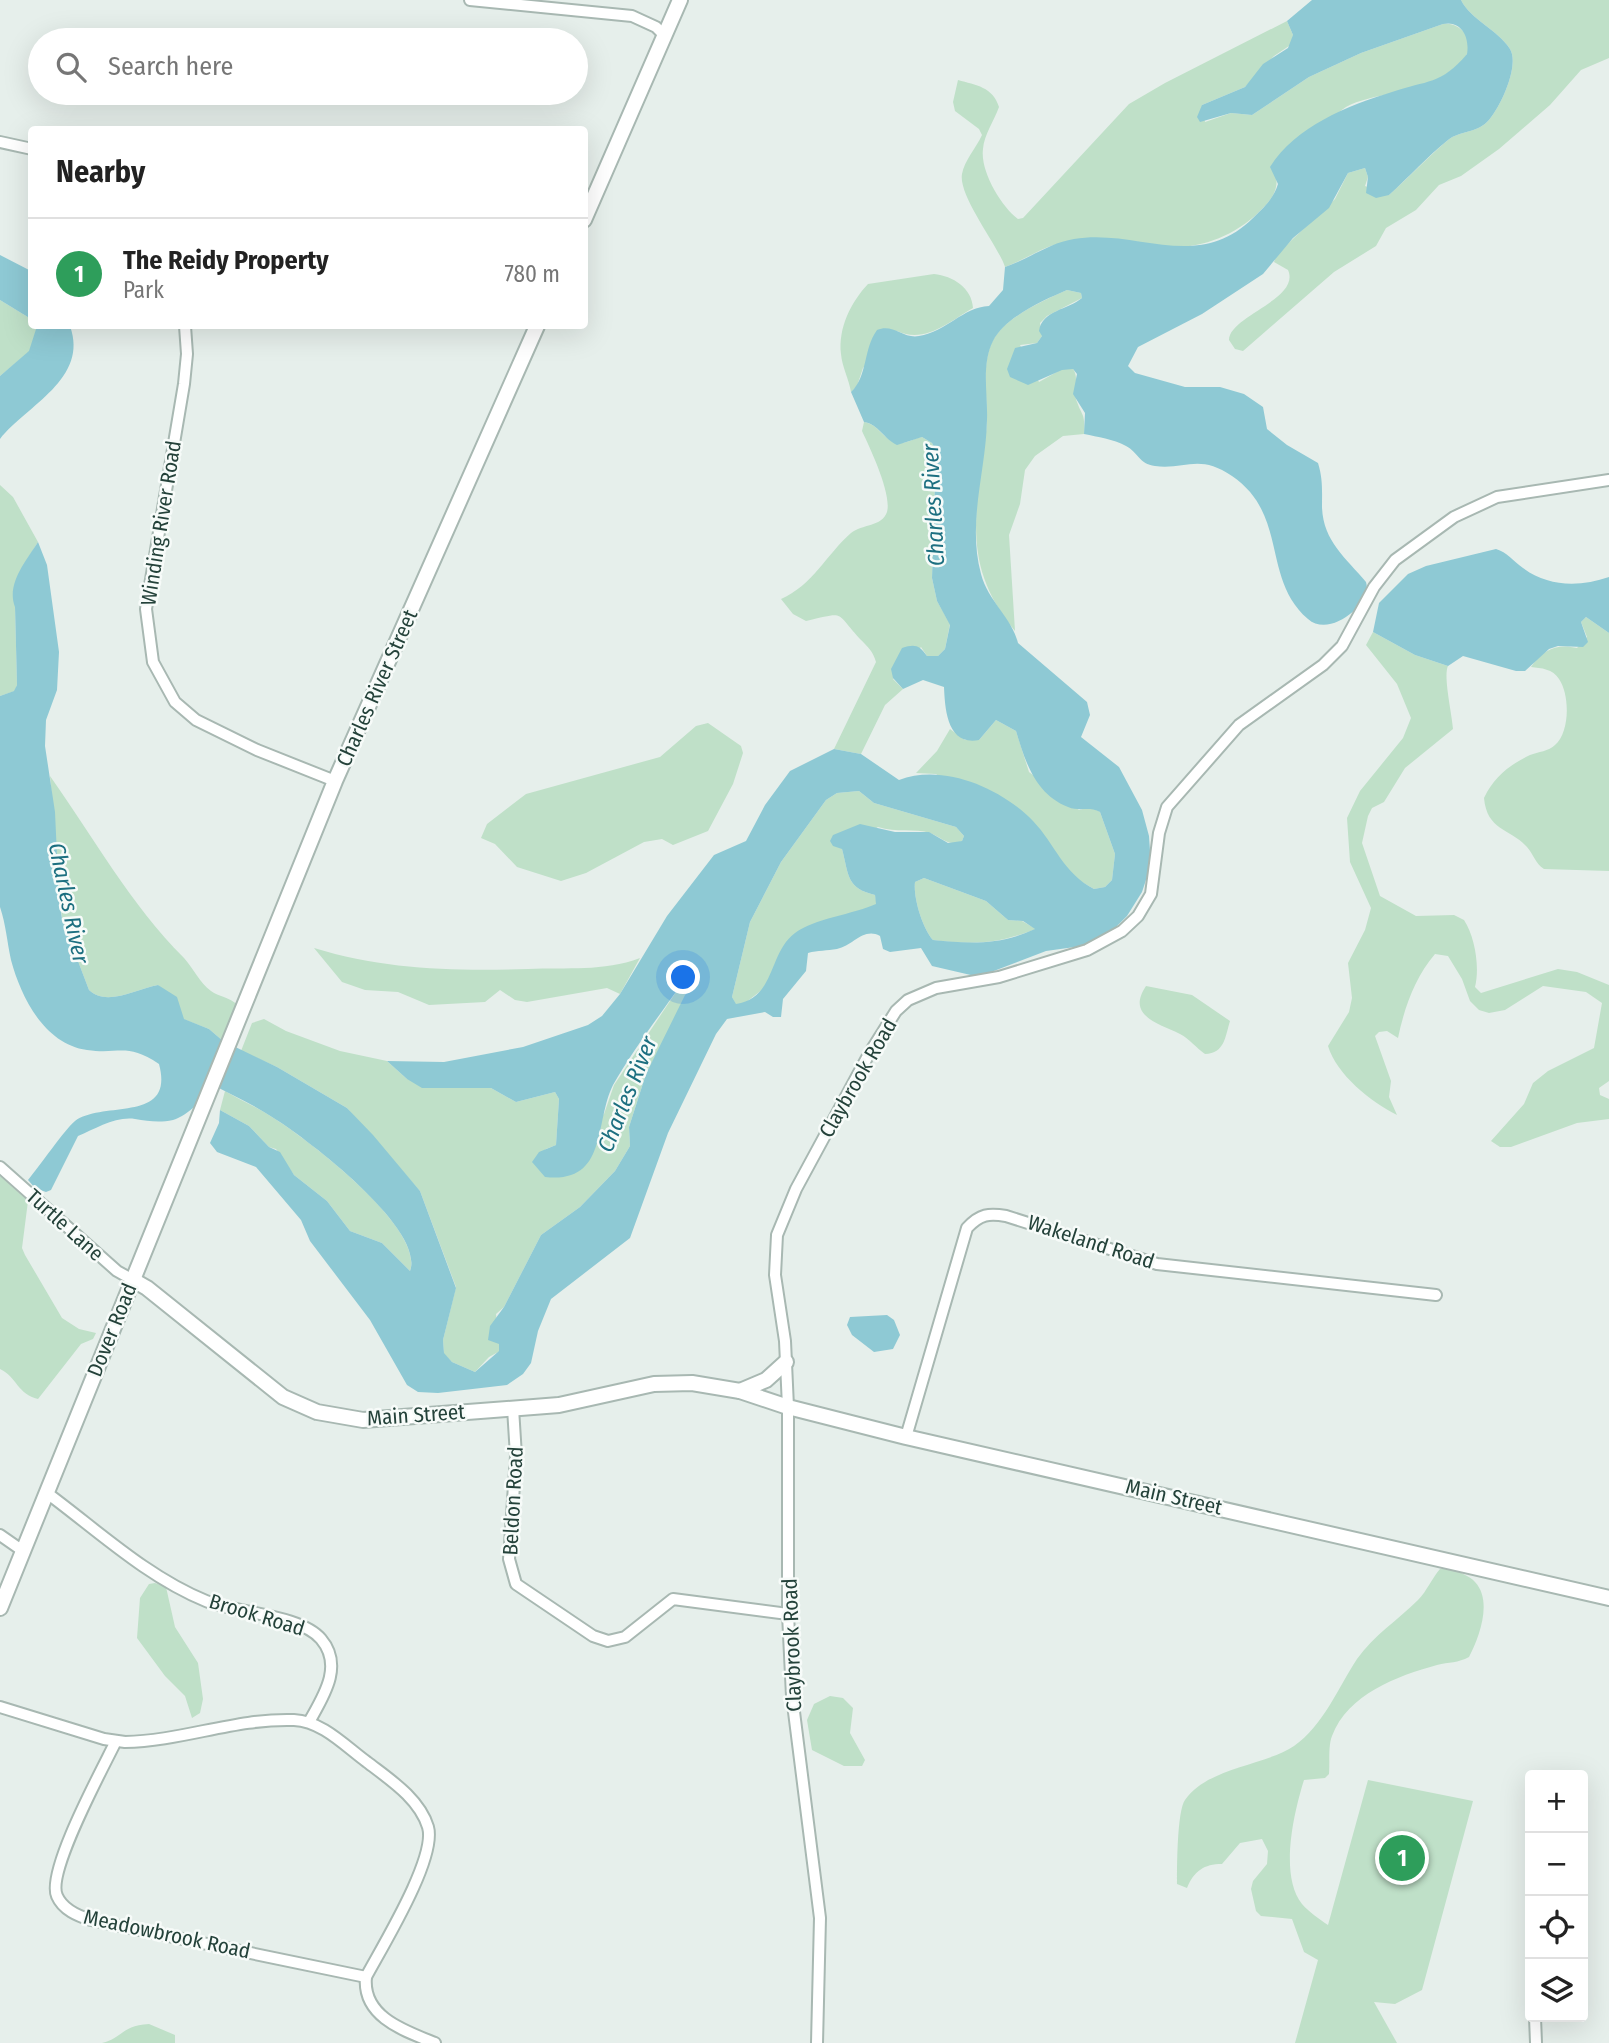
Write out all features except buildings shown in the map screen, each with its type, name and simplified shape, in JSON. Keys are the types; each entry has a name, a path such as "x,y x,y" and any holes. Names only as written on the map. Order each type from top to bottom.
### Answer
{"street":[{"path":"470,0 632,16 656,27 664,35"},
{"path":"588,211 680,0"},
{"path":"0,142 28,148"},
{"name":"Winding River Road","path":"185,329 187,354 184,384 146,609 153,662 174,702 196,720 257,750 335,781"},
{"name":"Charles River Street","path":"226,1054 335,781 536,329"},
{"name":"Claybrook Road","path":"817,2043 820,1910 792,1696 788,1614 788,1407 786,1362 775,1275 777,1235 802,1179 869,1054 896,1011 908,1000 936,988 999,977 1087,950 1122,931 1138,916 1151,894 1159,833 1167,807 1239,725 1333,655 1351,631 1371,591 1411,547 1454,517 1487,502 1524,491 1609,480"},
{"name":"Dover Road","path":"0,1608 226,1054"},
{"name":"Turtle Lane","path":"0,1167 117,1271 132,1280"},
{"name":"Wakeland Road","path":"906,1437 967,1228 976,1219 989,1213 1157,1264 1436,1295"},
{"name":"Main Street","path":"132,1280 147,1288 283,1398 317,1412 363,1420 559,1405 673,1382 740,1391 788,1407 906,1437 1609,1598"},
{"path":"740,1391 766,1380 786,1362"},
{"name":"Beldon Road","path":"513,1408 516,1456 509,1559 514,1579 525,1592 593,1636 608,1641 625,1637 673,1599 788,1614"},
{"name":"Brook Road","path":"47,1493 176,1586 214,1603 300,1624 315,1632 327,1646 331,1673 309,1722"},
{"path":"0,1535 23,1550"},
{"path":"0,1707 116,1741 171,1737 256,1721 309,1722 329,1733 401,1788 422,1813 429,1833 427,1856 366,1978 367,1996 378,2014 394,2025 435,2043"},
{"name":"Meadowbrook Road","path":"116,1741 57,1870 56,1895 66,1908 91,1920 366,1978"},
{"path":"1535,2022 1536,2043"}],"green space":[{"path":"1461,0 1609,0 1609,58 1581,70 1550,105 1499,149 1461,176 1439,185 1416,210 1386,228 1376,246 1334,272 1243,351 1235,349 1229,340 1232,331 1275,299 1289,280 1288,270 1274,262 1277,254 1335,199 1348,173 1365,168 1368,177 1365,186 1389,195 1448,140 1483,126 1492,116 1511,76 1512,56 1505,42 1471,13"},
{"path":"1287,21 1293,35 1292,44 1274,56 1245,87 1202,105 1205,122 1231,113 1252,115 1309,77 1361,53 1443,24 1454,25 1464,32 1469,48 1458,65 1430,84 1356,102 1339,112 1276,175 1275,191 1267,204 1249,221 1226,235 1201,244 1175,247 1129,241 1054,245 1005,267 972,208 962,183 965,164 982,135 979,129 955,111 953,102 958,80 983,88 996,100 999,107 985,138 983,158 993,187 1005,206 1018,219 1023,218 1129,104"},
{"path":"934,274 948,277 960,284 969,295 973,308 937,330 917,335 897,331 863,368 857,386 851,392 841,344 847,316 856,299 868,284"},
{"path":"1067,290 1081,293 1082,298 1047,316 1040,323 1042,336 1037,343 1020,345 1039,382 1062,369 1073,369 1076,377 1076,398 1084,419 1084,434 1063,436 1035,456 1025,470 1020,504 1009,535 1015,631 990,592 978,554 976,513 987,425 987,359 993,340 1007,324 1026,310"},
{"path":"0,300 28,317 28,329 37,329 30,351 0,376"},
{"path":"864,422 874,426 894,442 901,443 922,437 932,443 936,451 932,578 937,601 950,624 945,649 938,656 927,656 921,647 893,679 903,689 885,705 861,754 834,749 876,662 873,655 839,616 806,621 793,614 781,599 811,578 851,533 876,523 887,512 883,483 862,431"},
{"path":"0,485 13,497 38,542 28,558 15,607 17,685 15,691 0,696"},
{"path":"1586,617 1609,633 1609,871 1544,869 1520,841 1494,823 1486,809 1484,798 1492,784 1509,767 1530,755 1550,749 1560,739 1567,713 1563,686 1554,673 1531,667 1540,656 1551,649 1563,646 1577,648 1587,637 1581,622"},
{"path":"1373,632 1415,655 1448,666 1447,686 1453,729 1405,768 1384,802 1372,808 1368,816 1362,843 1380,896 1416,916 1454,915 1464,920 1476,952 1475,987 1481,993 1558,969 1577,972 1609,985 1609,1081 1599,1088 1600,1095 1609,1099 1609,1119 1577,1123 1511,1147 1500,1147 1491,1141 1524,1104 1533,1083 1548,1071 1594,1048 1602,1003 1586,992 1543,986 1505,1010 1489,1013 1479,1010 1470,1001 1462,979 1448,956 1435,954 1428,963 1407,1005 1398,1038 1387,1031 1379,1032 1375,1036 1391,1081 1389,1097 1397,1115 1356,1086 1332,1057 1328,1046 1349,1012 1352,998 1348,963 1365,930 1371,908 1350,862 1347,818 1360,791 1403,738 1411,718 1397,684 1366,645"},
{"path":"996,720 1016,731 1029,772 1079,810 1091,807 1100,812 1115,854 1112,880 1105,887 1094,889 1075,878 1055,854 936,774 916,773 937,751 950,729 965,740 979,740"},
{"path":"708,723 741,746 743,753 733,784 708,831 673,845 662,839 644,842 586,873 561,881 517,867 495,844 481,838 487,824 526,794 660,757 696,726"},
{"path":"50,776 146,916 207,988 239,1006 223,1041 209,1029 183,1019 179,1009 158,985 113,997 96,995 89,990 62,919"},
{"path":"859,791 874,803 956,827 964,836 962,841 949,842 930,833 878,827 842,849 850,879 859,889 875,895 877,905 776,963 767,986 745,1003 736,1005 732,997 750,922 781,862 826,800 837,793"},
{"path":"924,878 986,901 1008,920 1022,921 1036,929 985,942 933,940 922,921 917,904 915,882"},
{"path":"314,948 367,961 447,969 585,968 640,958 620,994 607,988 527,1002 515,1000 500,990 485,1002 429,1005 398,992 365,990 342,982"},
{"path":"680,986 685,986 685,1000 646,1074 629,1127 630,1146 615,1171 580,1207 541,1235 504,1307 496,1314 500,1351 489,1357 475,1372 452,1362 444,1354 443,1340 456,1287 420,1191 347,1108 277,1067 241,1051 252,1023 264,1019 286,1031 340,1051 387,1061 407,1079 491,1088 516,1102 555,1092 559,1099 556,1145 546,1149 533,1162 604,1114 614,1085"},
{"path":"1146,986 1192,995 1230,1021 1225,1038 1217,1051 1205,1054 1184,1036 1147,1017 1140,1005"},
{"path":"225,1091 288,1128 359,1186 400,1232 410,1253 410,1271 382,1243 350,1231 327,1201 294,1175 276,1149 269,1147 249,1126 220,1110"},
{"path":"0,1176 28,1201 22,1248 62,1318 79,1329 96,1333 93,1339 81,1344 38,1399 26,1394 0,1369"},
{"path":"1451,1568 1473,1580 1483,1599 1483,1620 1469,1657 1422,1669 1390,1681 1362,1698 1350,1709 1339,1721 1332,1736 1329,1774 1325,1778 1304,1780 1291,1843 1291,1877 1295,1892 1305,1907 1328,1925 1368,1780 1473,1801 1422,1990 1395,2004 1374,2002 1397,2043 1295,2043 1318,1960 1304,1952 1292,1919 1261,1916 1256,1911 1251,1889 1253,1881 1267,1864 1268,1851 1262,1839 1240,1843 1222,1864 1210,1865 1196,1873 1187,1888 1177,1884 1182,1806 1195,1789 1208,1780 1282,1753 1304,1738 1322,1717 1364,1650 1418,1600 1440,1569"},
{"path":"149,1584 166,1587 175,1627 198,1663 203,1699 200,1713 192,1718 185,1696 165,1676 137,1638 140,1598"},
{"path":"830,1696 843,1698 853,1708 850,1733 865,1760 862,1766 844,1766 812,1750 807,1720 814,1704"},
{"path":"149,2024 175,2035 175,2043 102,2043 128,2029"}],"water":[{"path":"1312,0 1461,0 1471,13 1510,49 1511,76 1492,116 1483,126 1448,140 1389,195 1376,198 1366,193 1368,177 1365,168 1348,173 1329,208 1293,238 1263,274 1202,314 1138,347 1128,366 1135,373 1185,387 1220,387 1244,394 1263,407 1267,429 1287,445 1318,463 1326,530 1337,548 1366,582 1363,599 1357,608 1338,622 1317,624 1308,619 1294,603 1284,585 1269,528 1261,509 1250,492 1232,476 1210,465 1150,465 1130,448 1105,438 1084,434 1085,413 1073,394 1077,374 1073,369 1062,370 1028,385 1010,377 1007,369 1015,348 1037,343 1042,336 1039,331 1045,319 1082,298 1081,293 1067,290 1037,304 1006,324 993,341 986,370 986,439 976,516 977,555 984,584 1011,625 1018,643 1087,702 1090,715 1081,737 1119,767 1142,810 1149,836 1151,865 1142,892 1127,916 1107,936 1082,946 1046,951 975,976 932,966 921,948 890,952 883,949 880,936 874,934 863,935 837,949 808,953 806,971 783,999 781,1017 773,1017 765,1012 727,1019 716,1034 668,1133 630,1238 551,1299 538,1331 531,1363 523,1374 507,1385 438,1393 418,1392 407,1385 370,1320 310,1241 301,1220 256,1167 217,1152 210,1143 219,1123 220,1110 249,1126 269,1147 280,1152 294,1175 327,1201 350,1231 382,1243 410,1271 410,1253 400,1232 359,1186 310,1144 265,1113 215,1086 179,1118 158,1122 120,1119 78,1136 51,1190 46,1192 35,1188 28,1180 75,1121 88,1115 147,1103 157,1095 161,1083 159,1064 148,1057 130,1051 87,1050 58,1039 28,1003 11,960 0,907 0,696 14,691 17,685 13,590 23,565 38,542 47,565 59,652 57,690 46,720 45,746 55,812 59,899 62,919 89,990 96,995 113,997 158,985 177,997 184,1019 209,1029 223,1041 277,1067 347,1108 420,1191 456,1288 443,1340 444,1353 452,1362 475,1372 499,1351 499,1344 488,1340 490,1326 504,1307 541,1235 580,1207 615,1171 630,1146 629,1127 646,1074 687,991 685,986 680,986 613,1085 596,1148 589,1161 580,1171 565,1177 545,1177 532,1162 539,1152 556,1145 559,1099 555,1092 516,1102 491,1088 422,1088 387,1061 444,1062 523,1047 588,1025 602,1016 620,994 667,916 714,855 746,841 765,805 790,771 834,749 861,754 899,780 934,775 952,777 988,789 1005,798 1033,821 1074,875 1094,889 1105,887 1112,880 1115,854 1100,812 1068,807 1047,794 1028,765 1016,731 996,720 979,740 960,737 954,732 947,715 944,687 923,680 903,689 893,678 891,669 902,648 916,646 927,656 938,656 945,649 950,625 937,601 932,578 936,451 932,443 922,437 897,445 892,442 864,422 851,392 860,378 869,345 877,330 888,328 913,336 929,334 971,311 989,306 1003,290 1005,267 1056,244 1097,237 1188,246 1210,243 1232,234 1253,218 1271,198 1278,184 1270,167 1294,140 1340,111 1441,76 1458,64 1467,54 1468,48 1463,31 1459,27 1443,24 1361,53 1309,77 1252,115 1231,113 1200,122 1197,117 1202,105 1245,87 1263,64 1288,48 1293,35 1287,21","holes":["859,791 874,803 956,827 964,836 962,841 948,843 929,832 895,832 860,824 833,835 830,841 833,846 842,849 850,879 859,889 875,895 876,904 812,924 795,933 786,942 758,993 749,1000 736,1004 732,997 750,922 781,862 826,800 837,793","924,878 986,901 1008,920 1023,921 1035,929 997,941 933,940 922,921 917,904 915,882"]},
{"path":"0,255 28,269 28,317 0,300"},
{"path":"36,329 71,329 74,345 71,361 63,376 52,390 0,439 0,376 29,351"},
{"path":"1496,549 1533,574 1554,582 1576,584 1609,577 1609,633 1586,617 1581,622 1588,642 1583,647 1558,646 1549,649 1525,671 1516,671 1463,656 1448,666 1415,655 1373,632 1379,603 1408,574 1426,566"},
{"path":"887,1315 894,1320 900,1335 893,1349 874,1352 852,1335 847,1325 850,1317"}],"place":[{"name":"The Reidy Property","path":"1402,1858"}],"water label":[{"name":"Charles River","path":"933,505"},
{"name":"Charles River","path":"69,903"},
{"name":"Charles River","path":"627,1094"}]}
